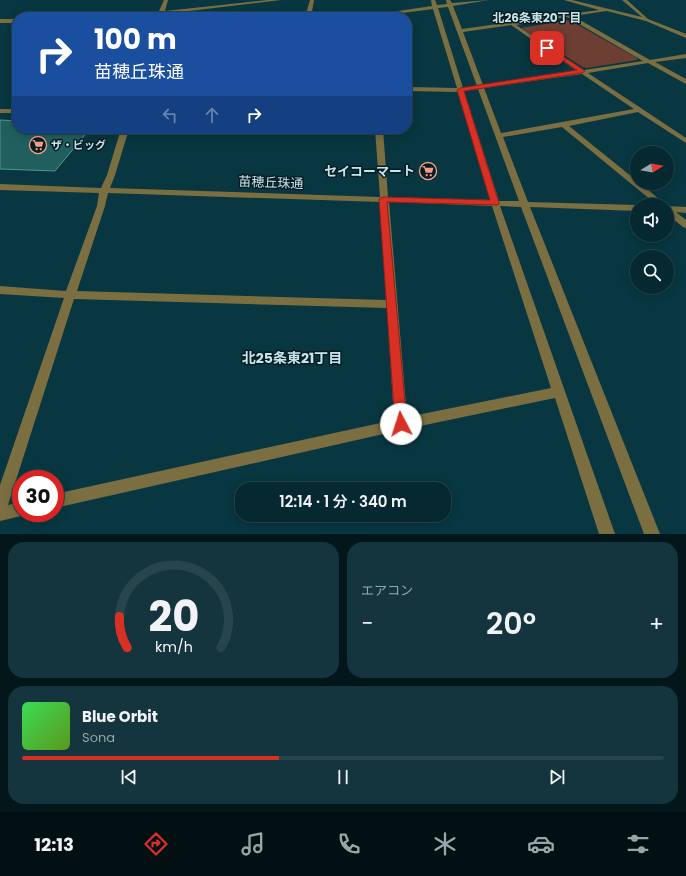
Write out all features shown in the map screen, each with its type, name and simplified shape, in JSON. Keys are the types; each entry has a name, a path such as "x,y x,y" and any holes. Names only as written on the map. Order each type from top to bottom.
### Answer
{"street":[{"path":"161,12 166,0"},
{"path":"184,12 279,0"},
{"path":"309,12 312,0"},
{"path":"394,12 449,2 487,0"},
{"path":"566,0 648,20 686,36"},
{"path":"624,0 648,20"},
{"path":"449,2 498,136 652,534"},
{"path":"434,4 495,203 607,534"},
{"path":"460,31 607,10"},
{"path":"568,16 686,82"},
{"path":"0,21 12,21"},
{"path":"0,27 6,21"},
{"path":"512,24 686,141"},
{"path":"675,31 686,30"},
{"path":"412,89 460,90 686,56"},
{"path":"498,136 640,110"},
{"path":"0,111 12,111"},
{"path":"563,125 653,198"},
{"path":"0,507 101,206 104,191 111,175 123,134"},
{"path":"379,134 401,424"},
{"name":"苗穂丘珠通","path":"0,187 104,191 129,190 630,208"},
{"path":"674,209 686,210"},
{"path":"674,215 686,225"},
{"path":"0,290 70,295 391,304"},
{"path":"64,499 401,424 559,392"},
{"path":"0,514 12,511"}],"shaded area":[{"path":"567,20 637,58 637,60 587,68 583,67 521,28"}],"building":[{"name":"ザ・ビッグ","path":"0,120 12,121 12,134 86,134 55,171 0,169"}],"place":[{"name":"ザ・ビッグ","path":"38,145"},
{"name":"セイコーマート","path":"428,171"}],"district":[{"name":"北26条東20丁目","path":"537,18"},
{"name":"北25条東21丁目","path":"292,358"}],"route":[{"path":"401,424 383,199 495,203 460,90 582,71 547,48"}]}
